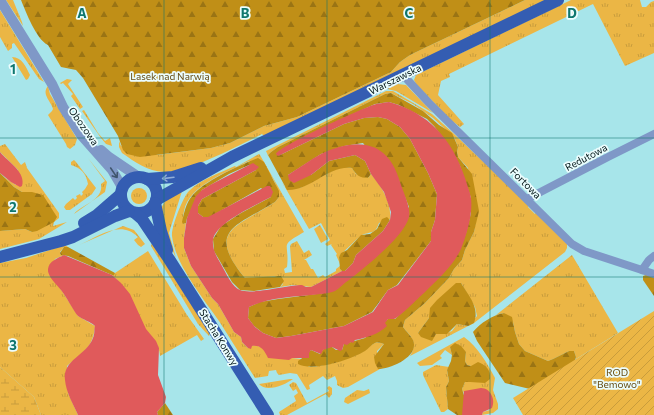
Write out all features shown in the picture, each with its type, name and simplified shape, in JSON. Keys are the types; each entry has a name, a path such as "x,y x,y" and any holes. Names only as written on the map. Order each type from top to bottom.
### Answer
{"main road":[{"name":"Warszawska","path":"156,201 232,157 558,0"},
{"name":"Warszawska","path":"143,178 179,176 232,157"},
{"path":"0,257 73,237 115,216 132,212 147,211 152,208 156,201 155,187 143,178 132,179 126,182 121,191 97,215 51,243"},
{"path":"121,191 122,203 132,212"},
{"name":"Stacha Konwy","path":"156,201 161,231 169,260"},
{"name":"Stacha Konwy","path":"132,212 142,219 268,415"}],"street":[{"name":"Obozowa","path":"0,0 52,84 63,107 81,135 112,170 121,191"},
{"name":"Fortowa","path":"403,75 429,103 575,246 584,251 654,274"},
{"name":"Obozowa","path":"52,84 69,104 92,139 100,148 109,157 143,178"},
{"name":"Redutowa","path":"527,200 654,134"},
{"path":"642,270 654,256"}],"green space":[{"path":"6,0 13,0 23,26"},
{"name":"Lasek nad Narwią","path":"21,0 525,0 410,55 400,62 391,72 297,117 264,126 230,143 211,148 140,157 127,154 123,150 118,136 83,78 76,70 61,67 48,45 39,37"},
{"path":"525,0 546,0 264,136 262,134 227,151 186,168 164,172 152,170 137,163 122,153 119,147 119,141 121,146 157,155 211,148 230,143 264,126 297,117 391,72 400,62 410,55"},
{"path":"571,0 640,0 642,7 646,7 654,1 654,53 625,66 593,4 449,74 450,77 441,81 438,95 464,124 460,127 451,120 416,84 414,80 416,75"},
{"path":"0,10 44,82 39,79 14,43 12,44 12,48 8,51 0,37"},
{"path":"12,57 15,57 23,63 30,75 28,79 26,80"},
{"path":"67,79 72,80 68,84 83,107 80,109 71,96 73,94 63,83 60,83"},
{"path":"398,84 406,85 433,113 396,91 387,89"},
{"path":"48,86 50,94 77,139 75,145 70,149 67,147 48,115 53,109 46,95 46,89"},
{"path":"386,91 393,91 432,114 452,132 529,205 528,207 535,214 536,212 567,244 567,248 565,252 474,323 410,356 414,344 413,340 403,327 405,320 425,303 449,278 454,269 462,260 474,232 476,221 468,168 458,157 458,147 454,137 433,118 413,104 391,93 385,94 278,147 268,155 269,158 266,151","holes":["461,283 475,307 477,316 468,326 457,324 452,331 444,334 436,334 433,337 418,333 429,318"]},
{"path":"391,93 423,111 439,125 452,133 458,147 458,157 472,174 479,211 474,232 462,260 454,269 449,278 425,303 405,320 403,327 412,338 414,346 412,351 403,360 390,367 378,369 374,357 384,344 375,343 365,351 332,364 313,367 298,364 298,361 311,350 320,354 325,348 328,347 332,347 336,350 342,350 344,344 365,338 388,319 395,319 434,282 460,249 466,233 471,213 471,198 460,166 444,139 427,119 399,105 389,102 375,104 327,126 278,156 344,124 364,118 378,117 387,119 400,127 410,139 437,194 435,220 431,232 431,241 397,285 388,290 372,312 344,326 276,338 263,333 254,326 248,318 249,307 260,302 324,293 409,207 405,197 363,143 344,146 321,154 288,175 311,175 329,161 355,155 365,161 371,174 368,178 358,176 352,168 343,168 335,170 304,187 296,189 287,190 268,155 278,147 385,94"},
{"path":"84,110 98,133 105,141 110,138 112,146 106,144 101,138 82,111"},
{"path":"5,144 21,165 25,162 27,168 59,213 59,218 54,222 53,226 67,222 39,239 0,249 0,231 25,229 32,232 22,192 14,187 4,177 16,185 18,170 0,152 0,146"},
{"path":"259,154 304,232 288,243 288,259 287,267 284,269 285,273 292,272 290,247 291,244 297,241 304,253 309,250 312,255 304,260 306,260 311,269 313,269 318,278 323,275 325,277 336,271 336,269 340,266 342,271 311,287 293,285 280,287 283,284 275,276 245,278 233,262 227,249 227,239 231,231 238,224 275,202 279,197 275,183 270,174 249,161 210,180 193,194 187,202 183,224 186,223 184,248 191,266 212,298 218,304 234,332 241,337 242,342 248,348 255,345 292,358 301,359 309,367 343,360 364,351 375,343 384,344 377,351 378,369 380,369 348,387 343,388 337,385 335,376 327,380 323,376 309,385 310,389 307,390 297,374 290,373 279,375 276,370 269,371 268,376 255,378 178,258 174,247 172,232 178,212 189,191 205,180 235,166 236,167"},
{"path":"88,158 107,182 105,192 92,201 99,194 101,184 105,181"},
{"path":"258,158 264,162 279,191 279,197 275,202 238,224 231,231 227,239 227,249 233,262 245,278 281,276 284,281 280,287 254,291 240,290 232,282 214,251 213,239 221,226 241,213 271,197 261,188 208,218 203,217 198,213 198,206 202,199 256,170 249,165 229,174 202,190 187,218 186,223 183,224 182,222 188,202 198,190 213,179"},
{"path":"74,160 96,188 92,194 70,210 66,210 64,207 66,204 73,198 75,200 77,198 76,196 80,194 81,196 88,184 86,177 82,172 78,168 71,165 71,162"},
{"path":"345,167 352,168 356,174 368,178 371,174 379,184 388,201 390,219 379,223 374,231 362,235 346,249 339,257 340,264 336,255 337,254 331,245 332,244 327,246 325,244 330,240 321,223 309,229 284,186 300,188 336,169"},
{"path":"0,173 14,187 22,192 32,192 43,195 57,217 54,222 32,232 25,229 0,231"},
{"path":"136,188 142,188 147,193 145,202 142,204 136,204 131,199 131,193"},
{"path":"182,191 169,233 176,258 169,243 161,208 166,200"},
{"path":"387,217 390,220 383,231 356,255 353,263 345,271 342,271 340,269 339,257 341,253 347,250 361,235 370,234 377,229 382,219"},
{"path":"320,225 328,239 321,243 314,229"},
{"path":"123,226 134,230 145,244 141,247 138,245 134,240 138,237 131,232 124,230 113,230"},
{"path":"113,230 79,245 101,234"},
{"path":"152,243 210,333 209,336 198,324 151,246"},
{"path":"65,245 68,247 64,247 60,252 61,255 64,255 55,259 49,274 78,316 95,326 92,340 89,345 67,366 68,393 78,415 41,415 34,397 0,367 0,263 26,258"},
{"path":"64,247 68,247 115,273 114,275 68,256 61,255 60,253"},
{"path":"148,251 187,315 204,339 201,341 197,335 160,356 157,344 145,329 127,293 112,275"},
{"path":"572,255 618,333 576,359 574,351 569,351 548,361 525,351 519,344 513,322 504,313 496,315"},
{"path":"646,275 654,277 654,296 643,280 643,276"},
{"path":"456,283 461,283 473,302 476,312 474,323 468,326 457,324 447,334 436,334 432,341 421,337 418,333 429,318 430,308"},
{"name":"ROD \"Bemowo\"","path":"654,311 654,415 523,415 513,398"},
{"path":"504,313 512,317 519,344 525,351 548,361 569,351 574,351 576,357 575,361 530,389 505,383 477,341 473,332 487,320"},
{"path":"464,337 478,350 495,378 493,390 498,404 498,409 493,413 482,415 483,412 490,410 464,391 463,393 462,389 465,382 470,382 471,366 467,365 465,361 466,352 450,347 452,355 445,350 440,356 442,358 432,365 420,366 417,363"},
{"path":"455,343 461,346 466,352 465,361 467,365 471,366 478,362 486,366 490,373 490,379 485,383 465,382 462,389 470,415 457,415 448,409 446,387 449,381 447,370 452,355 450,347"},
{"path":"436,365 449,367 447,370 449,381 446,387 448,409 444,412 441,412 423,375 423,372"},
{"path":"0,367 34,397 41,415 0,415"},
{"path":"293,379 281,386 271,388 262,387 259,384"},
{"path":"293,382 296,383 307,403 329,391 327,388 329,386 332,388 332,394 329,398 326,394 287,415 280,415 279,412 296,401 294,396 298,393 296,389 293,391 289,385"},
{"path":"369,389 370,393 348,404 344,402 345,398 357,390 364,391"},
{"path":"165,403 173,415 158,415 157,412"}],"shaded area":[{"path":"389,102 416,113 427,121 446,140 460,164 470,193 471,204 467,230 458,255 439,278 405,311 397,318 388,319 385,323 387,326 384,329 372,335 355,340 353,343 351,342 347,345 344,344 342,350 340,351 332,347 323,350 321,354 311,350 309,353 309,358 292,358 289,360 268,358 264,350 258,346 252,346 251,349 248,348 242,342 241,337 234,332 218,304 212,298 191,266 184,248 187,218 196,196 210,185 253,163 259,167 202,199 198,206 198,213 203,217 208,217 267,186 270,186 273,192 271,197 237,215 221,227 215,234 213,240 215,253 234,286 240,290 253,291 296,285 311,287 342,271 345,271 353,263 356,255 383,231 390,220 391,212 384,192 371,174 365,161 355,155 329,161 311,175 294,183 289,180 288,175 317,156 347,145 359,144 370,146 379,150 388,158 395,168 408,204 409,217 406,225 400,233 374,260 335,291 287,297 256,304 249,307 248,318 255,327 263,333 276,338 344,326 373,312 388,290 398,285 431,241 431,232 435,220 437,194 410,139 400,127 387,119 378,117 364,118 344,124 278,156 276,154 291,143 337,120 373,105"},
{"path":"0,152 19,172 23,181 22,186 20,187 11,182 0,173"},
{"path":"64,255 112,275 130,294 146,329 156,341 159,348 158,375 166,397 165,403 157,412 158,415 78,415 67,389 65,373 71,362 90,344 94,336 95,326 78,316 49,275 48,269 50,264 54,260"},
{"path":"481,388 487,390 493,398 492,408 483,412 482,415 462,415 464,391"}]}
